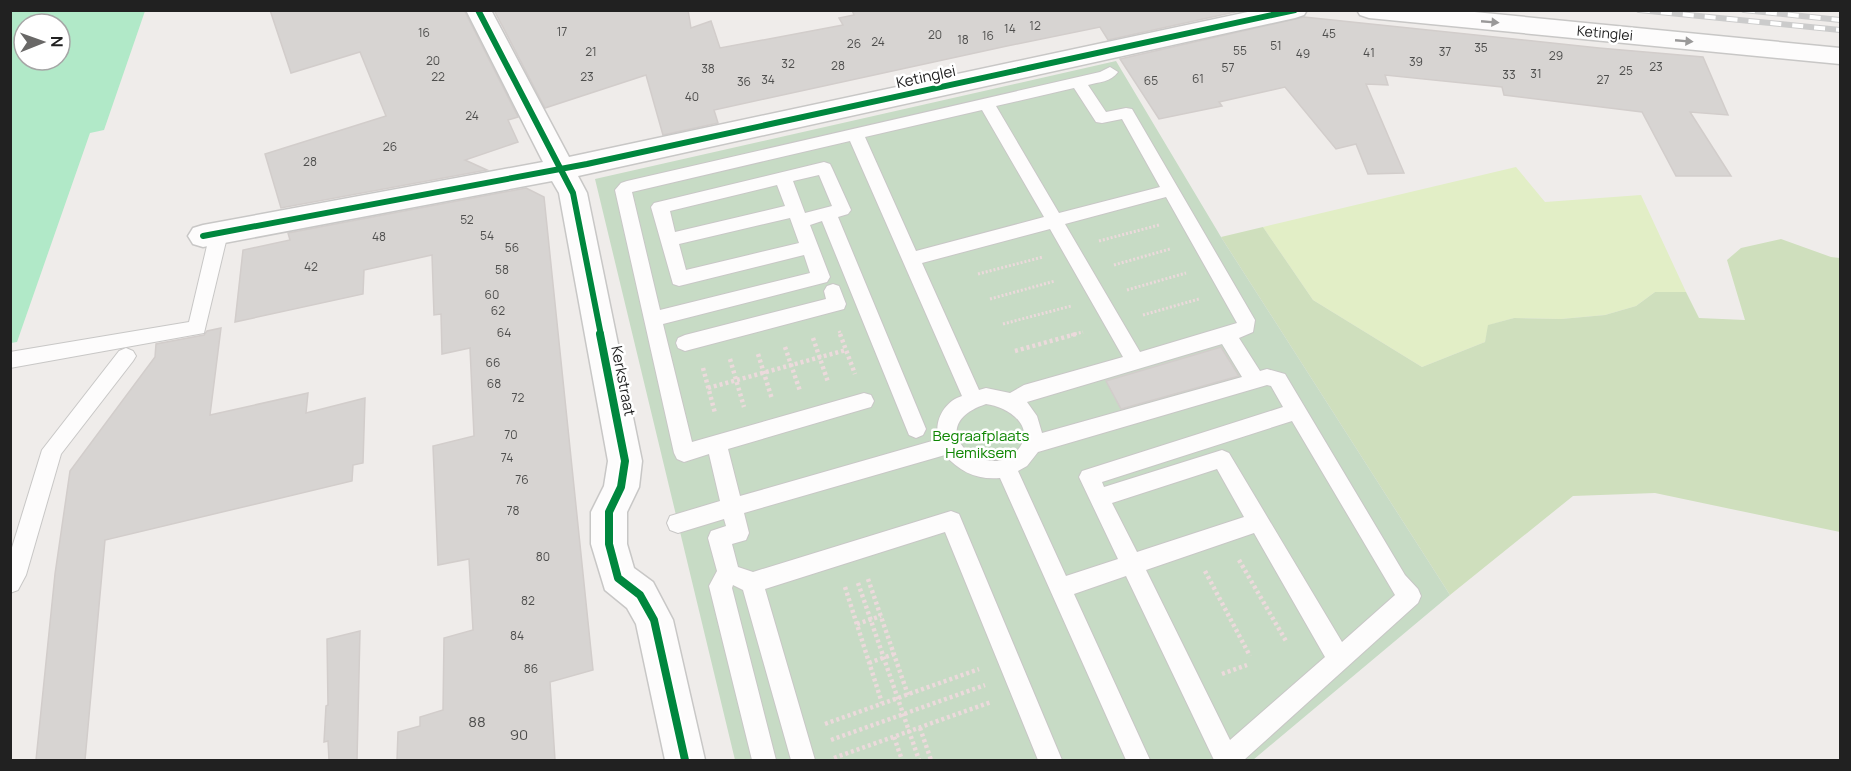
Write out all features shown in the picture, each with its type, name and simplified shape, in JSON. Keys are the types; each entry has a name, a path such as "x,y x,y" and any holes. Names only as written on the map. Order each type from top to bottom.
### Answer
{"street":[{"name":"Kerkstraat","path":"478,10 573,193 625,461 621,487 609,512 609,544 618,578 640,595 654,620 685,760"},
{"name":"Ketinglei","path":"211,235 562,168 1295,10"},
{"name":"Ketinglei","path":"1369,10 1840,56"}],"lane":[{"path":"864,401 684,453 623,190 627,187 1105,76 1110,72"},
{"path":"1012,402 1024,393 1227,335 1246,327 1246,320 1126,113 1102,118 1078,82"},
{"path":"987,104 1135,361"},
{"path":"856,135 973,398"},
{"path":"669,240 798,215 828,214 842,210 824,168 660,207 679,279 810,247"},
{"path":"783,178 828,291"},
{"path":"911,259 1171,190"},
{"path":"828,214 916,429"},
{"path":"10,360 197,328 211,235"},
{"path":"652,319 828,291 857,284"},
{"path":"690,342 804,312 828,291"},
{"path":"1227,335 1255,381"},
{"path":"10,583 15,575 52,450 126,356"},
{"path":"1031,445 1268,376 1278,380 1397,582 1410,596 1226,760 1089,477 1296,411"},
{"path":"999,397 1012,402 1022,410 1033,432 1031,445 1024,457 1006,468 983,470 968,465 956,457 948,445 947,422 953,412 973,398 999,397"},
{"path":"720,443 731,508 738,533 719,538 729,573"},
{"path":"678,523 948,445"},
{"path":"1099,498 1222,459 1339,659"},
{"path":"1006,468 1138,760"},
{"path":"729,573 752,582 951,521 1050,760"},
{"path":"1061,588 1258,522"},
{"path":"729,573 720,586 764,760"},
{"path":"752,582 799,749"}],"path":[{"path":"1145,197 1162,224"},
{"path":"828,291 864,401"},
{"path":"804,312 837,409"},
{"path":"776,320 809,417"},
{"path":"750,327 780,425"},
{"path":"723,334 752,434"},
{"path":"690,342 708,388 720,443"},
{"path":"708,388 846,350"},
{"path":"834,590 879,576"},
{"path":"868,579 908,695"},
{"path":"858,583 919,760"},
{"path":"844,587 882,703"},
{"path":"857,624 880,616"},
{"path":"869,663 894,654"},
{"path":"799,749 882,703 991,665"},
{"path":"799,749 987,685"},
{"path":"827,760 993,701"},
{"path":"920,728 931,760"},
{"path":"894,737 902,760"}],"green space":[{"path":"11,10 145,11 104,130 90,133 17,342 11,343"},
{"name":"Begraafplaats Hemiksem","path":"1116,61 1221,237 1450,595 1253,760 735,760 595,179"},
{"path":"1516,167 1545,202 1641,195 1686,292 1655,292 1636,306 1605,315 1561,319 1514,318 1489,325 1485,342 1422,367 1313,300 1263,227"},
{"path":"1263,227 1313,300 1422,367 1485,342 1488,325 1514,318 1561,319 1605,315 1636,306 1655,292 1686,292 1699,318 1745,320 1727,260 1741,248 1781,239 1831,257 1840,258 1840,532 1655,493 1573,496 1450,595 1221,237"}],"building":[{"path":"270,10 464,10 518,117 508,120 518,142 465,160 487,170 281,208 265,154 386,116 360,52 291,73"},
{"path":"494,10 688,10 691,28 711,21 720,48 843,25 839,18 854,15 852,10 1244,10 1108,40 1100,27 1007,46 714,110 718,123 663,135 646,75 545,108"},
{"path":"1304,17 1703,57 1728,115 1690,112 1731,176 1676,176 1642,112 1504,95 1502,87 1385,75 1388,85 1366,84 1404,173 1368,174 1356,144 1336,149 1285,87 1219,102 1222,106 1159,119 1120,59"},
{"path":"526,188 544,197 593,670 550,682 555,760 397,760 398,732 420,726 420,717 443,710 444,638 473,630 469,559 438,565 433,446 474,436 470,348 442,354 441,314 434,315 432,255 364,270 363,294 235,322 243,250 290,240 288,233"},
{"path":"221,328 210,415 308,393 306,413 365,398 363,463 353,465 352,481 105,540 85,760 36,760 55,574 70,471 155,357 156,344 204,335 207,331"},
{"path":"1221,347 1239,376 1121,409 1106,381"},
{"path":"360,631 357,760 329,760 328,741 324,742 326,706 328,705 327,639"}],"railway":[{"path":"1639,10 1840,30"},
{"path":"1744,10 1840,20"}],"cycle path":[{"path":"478,10 573,193 625,461 621,487 609,512 609,544 618,578 640,595 654,620 685,760"},
{"path":"203,236 587,164 1295,10"}]}
